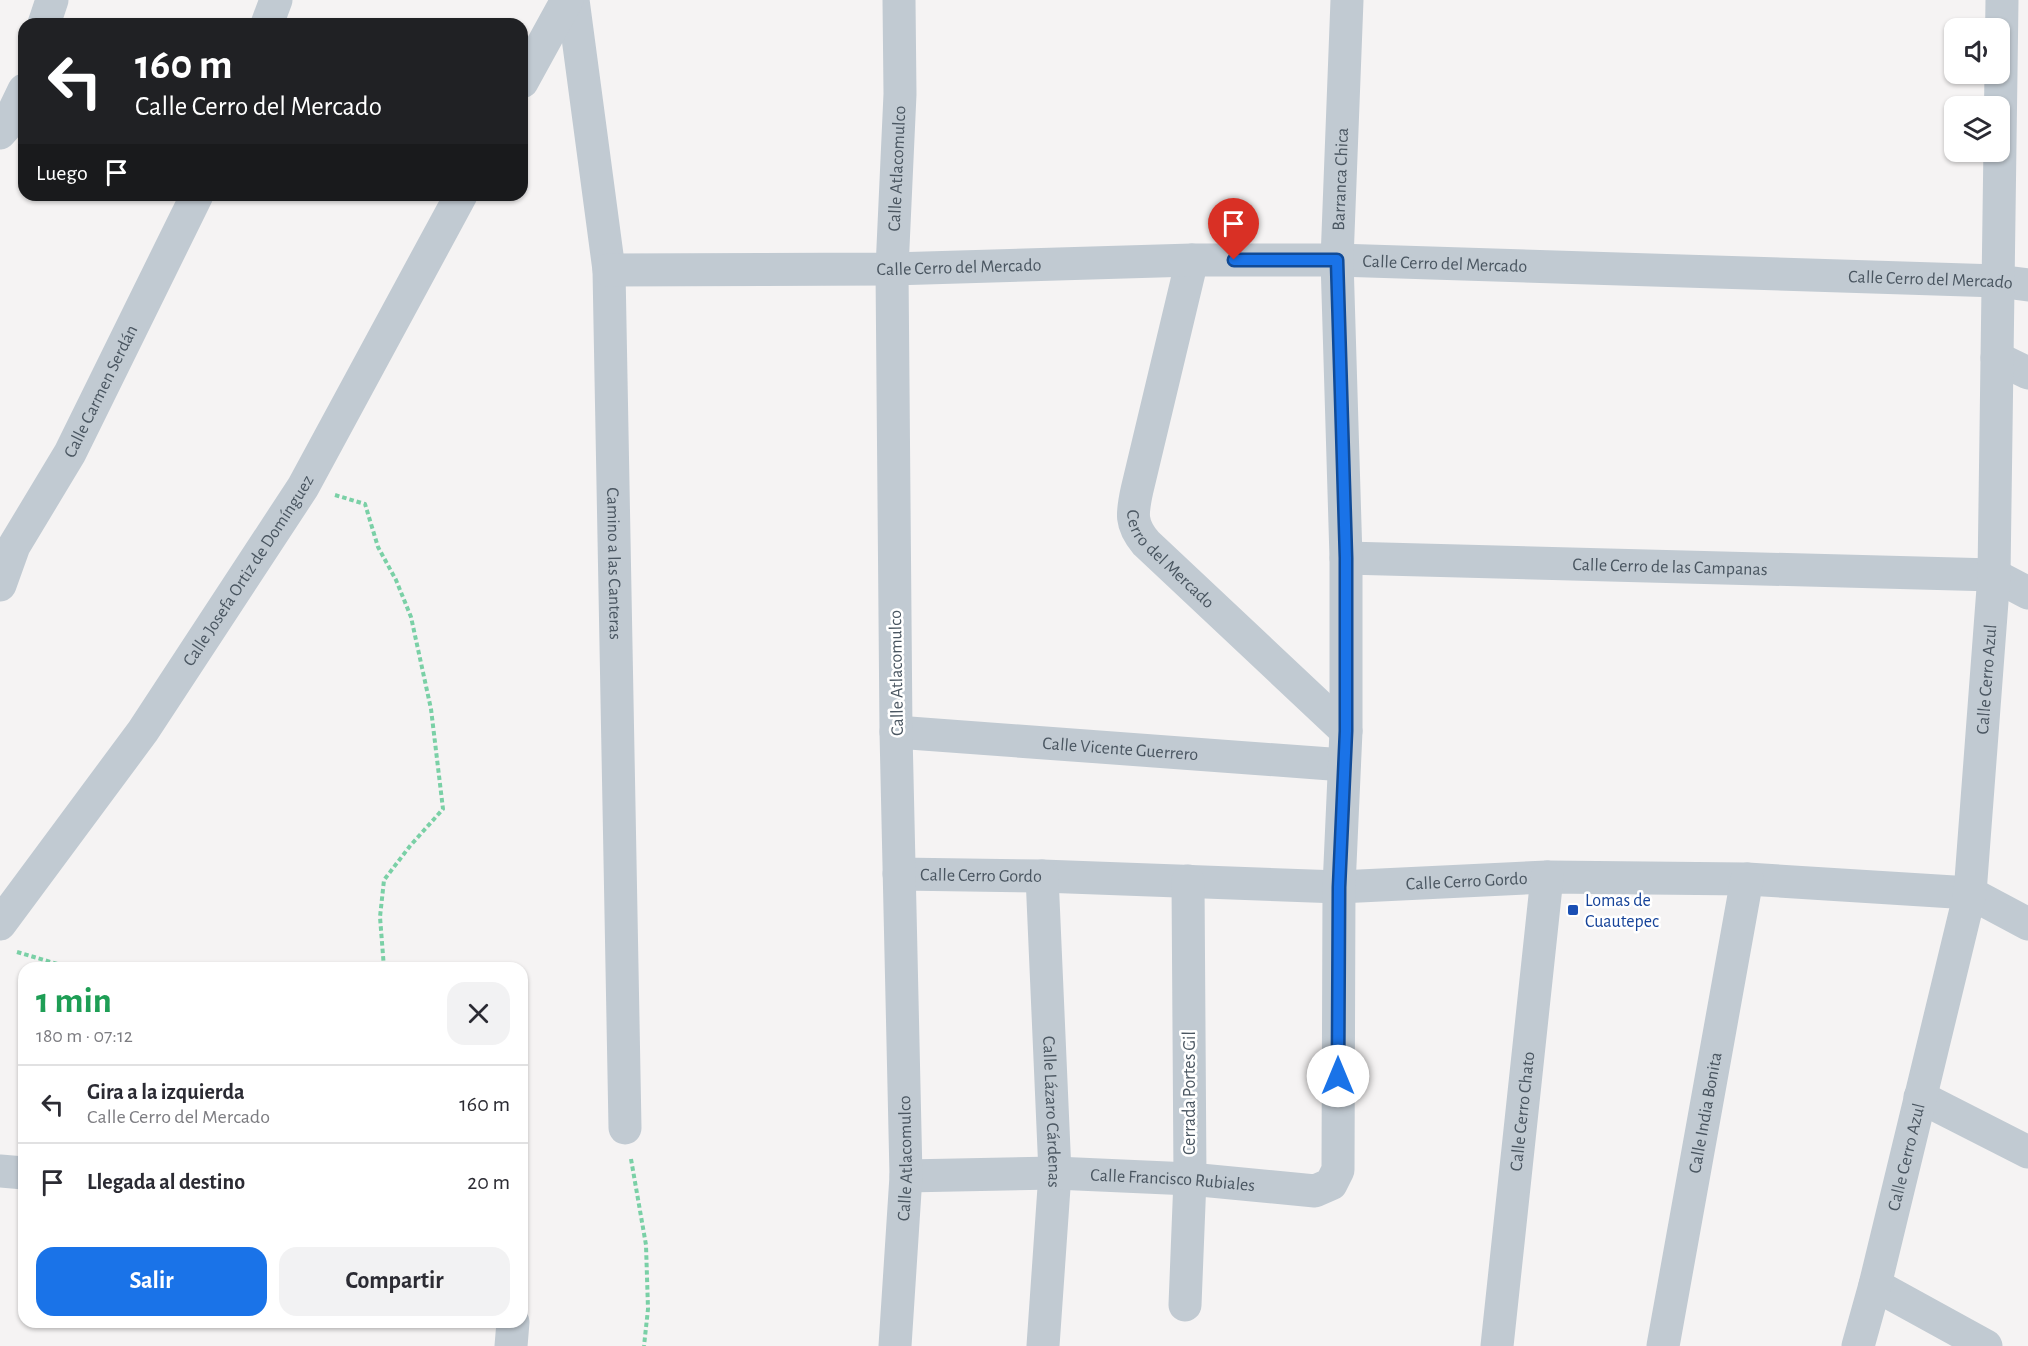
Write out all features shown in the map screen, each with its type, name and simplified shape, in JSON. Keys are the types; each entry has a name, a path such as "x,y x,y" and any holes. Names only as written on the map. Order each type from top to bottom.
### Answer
{"street":[{"path":"47,18 52,0"},
{"path":"269,18 276,0"},
{"path":"528,71 567,0"},
{"name":"Camino a las Canteras","path":"573,0 609,270 625,1128"},
{"name":"Calle Atlacomulco","path":"895,1346 906,1176 896,732 892,269 900,94 899,0"},
{"name":"Barranca Chica","path":"1331,1185 1338,1170 1339,887 1346,731 1346,558 1337,260 1347,0"},
{"name":"Calle Cerro Azul","path":"1858,1346 1875,1285 1970,893 1994,575 1997,358 2013,283 2002,0"},
{"path":"0,133 18,102"},
{"name":"Calle Carmen Serdán","path":"0,585 7,544 70,453 194,201"},
{"name":"Calle Josefa Ortiz de Domínguez","path":"1,934 142,731 303,487 458,201"},
{"name":"Calle Cerro del Mercado","path":"609,270 892,269 1192,260 1337,260 2013,283"},
{"name":"Cerro del Mercado","path":"1192,260 1137,490 1133,521 1138,533 1146,543 1346,731"},
{"path":"1997,358 2028,373"},
{"name":"Calle Cerro de las Campanas","path":"1346,558 1994,575"},
{"path":"1994,575 2028,593"},
{"name":"Calle Vicente Guerrero","path":"896,732 1344,765"},
{"name":"Calle Cerro Gordo","path":"899,874 1042,876 1339,887 1547,877 1747,879 1970,893 2028,924"},
{"name":"Calle Lázaro Cárdenas","path":"1042,876 1055,1173 1043,1346"},
{"name":"Calle Cerro Chato","path":"1501,1345 1547,877"},
{"name":"Calle India Bonita","path":"1663,1346 1747,879"},
{"name":"Cerrada Portes Gil","path":"1185,1305 1190,1179 1188,881"},
{"path":"1920,1097 2028,1152"},
{"path":"0,1170 18,1172"},
{"name":"Calle Francisco Rubiales","path":"906,1176 1055,1173 1190,1179 1315,1191 1331,1185"},
{"path":"1875,1285 1986,1346"},
{"path":"511,1346 512,1328"}],"path":[{"path":"303,487 365,504 378,547 396,580 411,617 431,709 443,809 384,880 380,917 384,962"},
{"path":"1,934 13,951 51,962"},
{"path":"625,1128 646,1245 648,1309 644,1346"}],"place":[{"name":"Lomas de Cuautepec","path":"1573,910"}],"route":[{"path":"1234,260 1337,260 1346,558 1346,731 1339,887 1338,1076"}]}
